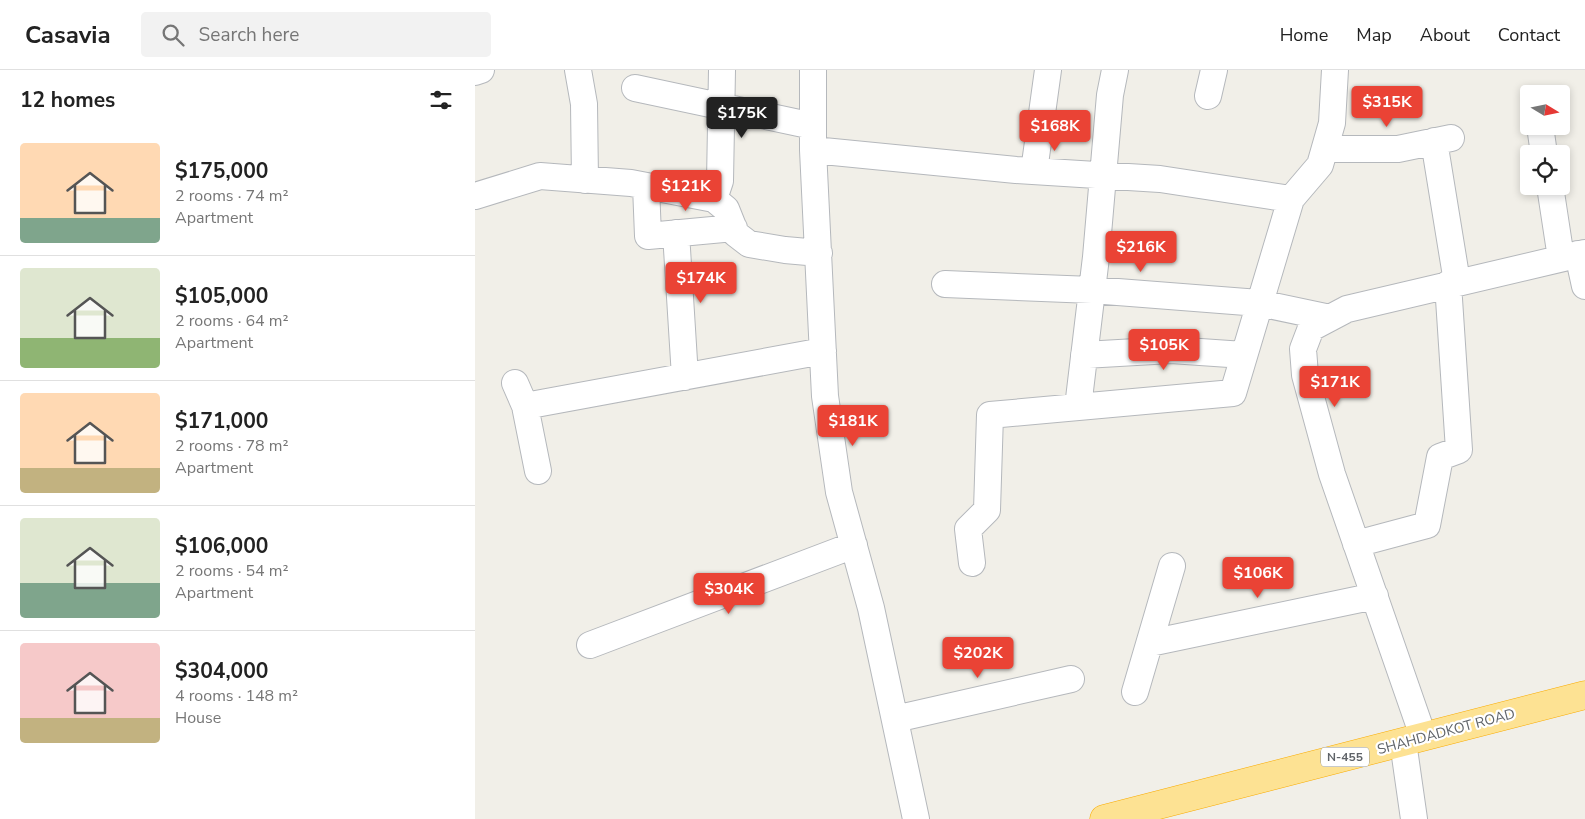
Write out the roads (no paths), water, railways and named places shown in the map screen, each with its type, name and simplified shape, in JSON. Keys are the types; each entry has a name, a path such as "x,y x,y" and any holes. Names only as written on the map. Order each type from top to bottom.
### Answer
{"highway":[{"name":"SHAHDADKOT ROAD","path":"1104,819 1585,695"}],"street":[{"path":"475,72 481,70"},
{"path":"578,70 584,104 585,180"},
{"path":"714,199 720,181 722,70"},
{"path":"813,70 813,138 825,396 839,492 871,608 916,819"},
{"path":"1034,171 1047,70"},
{"path":"1078,407 1092,290 1110,95 1115,70"},
{"path":"1208,96 1214,70"},
{"path":"971,563 969,529 987,510 990,415 1233,393 1291,199 1320,165 1332,123 1335,70"},
{"path":"635,88 722,106 813,138 1034,171 1160,179 1291,199"},
{"path":"1325,149 1398,149 1443,140 1452,283 1459,450 1440,457 1427,525 1356,544"},
{"path":"475,196 540,176 646,186 714,199 726,209 736,234 749,244 819,253"},
{"path":"646,186 648,236 734,228"},
{"path":"1553,195 1585,286"},
{"path":"676,233 685,377"},
{"path":"1414,819 1413,739 1375,596 1332,474 1305,375 1303,349 1311,328 1347,309 1575,255"},
{"path":"945,284 1092,290 1259,303 1330,318"},
{"path":"525,406 823,350"},
{"path":"1084,355 1171,350 1244,355"},
{"path":"515,382 525,406 538,471"},
{"path":"590,645 854,545"},
{"path":"1135,692 1172,566"},
{"path":"1150,643 1375,596"},
{"path":"895,719 1071,679"}]}
